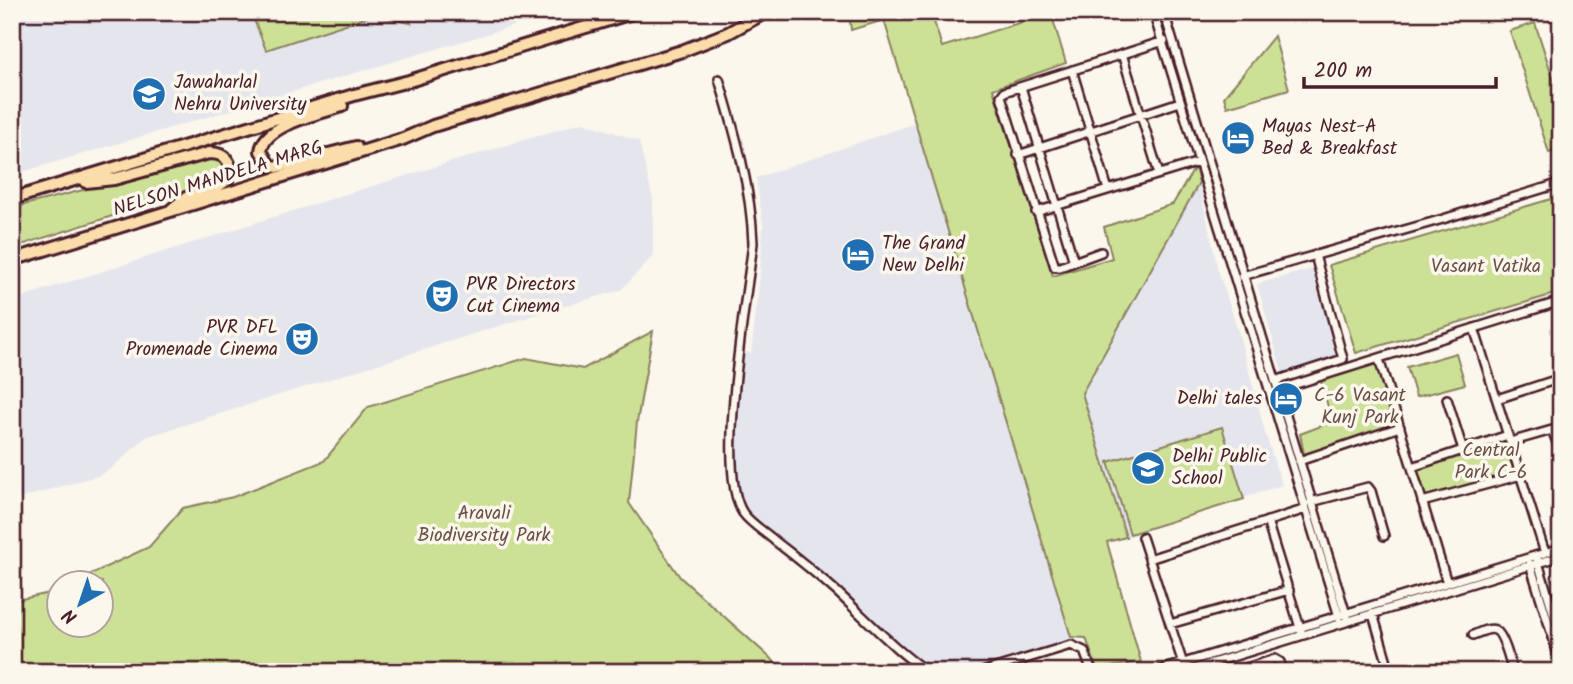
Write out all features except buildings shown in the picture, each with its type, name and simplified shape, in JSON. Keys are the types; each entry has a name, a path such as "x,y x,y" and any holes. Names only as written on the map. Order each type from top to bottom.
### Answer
{"main road":[{"name":"NELSON MANDELA MARG","path":"12,199 635,12"},
{"name":"NELSON MANDELA MARG","path":"409,81 275,129 262,144 264,161 269,166 285,166 433,126 681,51 728,33 766,12"},
{"name":"NELSON MANDELA MARG","path":"12,260 403,139 433,126"},
{"path":"72,181 114,178 209,153 220,153 231,169 228,180 220,186 187,198 166,214"}],"street":[{"path":"1153,12 1306,509 1343,619"},
{"path":"1164,12 1299,461 1343,619"},
{"path":"1101,252 1055,267 1000,98 1004,92 1021,86 1171,38"},
{"path":"1122,54 1159,174"},
{"path":"1072,70 1108,190"},
{"path":"719,79 744,168 752,219 753,243 733,396 733,465 739,506 754,524 818,575 911,659 930,672"},
{"path":"1021,86 1074,262"},
{"path":"1018,155 1180,102"},
{"path":"1188,127 1197,122"},
{"path":"1036,212 1199,162"},
{"path":"1242,275 1561,183"},
{"path":"1275,381 1343,359 1315,255"},
{"path":"1277,390 1561,301"},
{"path":"1474,328 1545,553"},
{"path":"1379,359 1447,583"},
{"path":"1497,399 1561,379"},
{"path":"1447,399 1463,450"},
{"path":"1299,461 1400,427"},
{"path":"1412,467 1463,450 1552,430 1561,452"},
{"path":"1422,502 1521,475"},
{"path":"1311,502 1368,487 1384,536"},
{"path":"1149,559 1306,509"},
{"path":"1267,521 1301,631"},
{"path":"1142,537 1184,669"},
{"path":"1343,619 1373,614 1533,561 1545,553 1561,548"},
{"path":"1184,669 1447,583 1561,556"},
{"path":"1533,561 1559,624 1561,638"},
{"path":"1533,561 1561,664"},
{"path":"1170,624 1289,590"},
{"path":"1373,614 1390,672"},
{"path":"1473,635 1490,629 1496,630 1502,638 1512,672"},
{"path":"1156,672 1198,669 1301,631"},
{"path":"982,672 1071,645 1078,646 1088,655 1092,672"},
{"path":"1233,672 1275,659 1280,662 1283,672"}],"shaded area":[{"name":"Jawaharlal Nehru University","path":"12,12 561,12 12,175"},
{"path":"583,122 639,141 653,200 653,256 621,290 146,437 112,468 100,475 12,501 12,300"},
{"path":"915,123 1073,643 982,672 930,672 754,524 741,504 733,465 739,350 751,353 759,284 763,225 756,178"},
{"name":"Delhi Public School","path":"1199,183 1218,270 1282,485 1126,537 1082,393"},
{"path":"1315,268 1341,360 1283,376 1257,284"}],"green space":[{"path":"251,12 406,12 411,23 373,15 266,50"},
{"path":"849,12 931,12 942,47 1051,13 1066,63 993,89 1053,276 1112,258 1104,227 1173,204 1195,167 1199,183 1082,393 1126,537 1107,542 1141,662 1097,669 1086,638 1071,637 884,20 851,30"},
{"path":"1535,23 1561,103 1561,149 1549,153 1510,31"},
{"path":"1274,36 1289,89 1227,107 1224,97"},
{"path":"213,157 225,165 223,176 216,183 12,248 12,208"},
{"name":"Vasant Vatika","path":"1561,196 1561,292 1356,353 1329,265"},
{"name":"Aravali Biodiversity Park","path":"653,331 637,422 629,503 680,577 786,672 12,672 12,601 46,594 46,638 116,638 116,568 104,568 149,547 183,508 233,497 324,461 368,407 526,358 583,369"},
{"path":"1456,353 1465,384 1416,397 1407,367"},
{"name":"C-6 Vasant Kunj Park","path":"1376,360 1400,427 1305,459 1300,434 1332,422 1320,377"},
{"path":"1222,427 1244,499 1130,534 1108,462"},
{"name":"Central Park C-6","path":"1505,437 1516,475 1422,502 1412,467"}],"place":[{"name":"Jawaharlal Nehru University","path":"149,94"},
{"name":"Mayas Nest-A Bed & Breakfast","path":"1238,138"},
{"name":"The Grand New Delhi","path":"858,255"},
{"name":"PVR Directors Cut Cinema","path":"442,296"},
{"name":"PVR DFL Promenade Cinema","path":"302,339"},
{"name":"Delhi tales","path":"1286,399"},
{"name":"Delhi Public School","path":"1148,468"}]}
